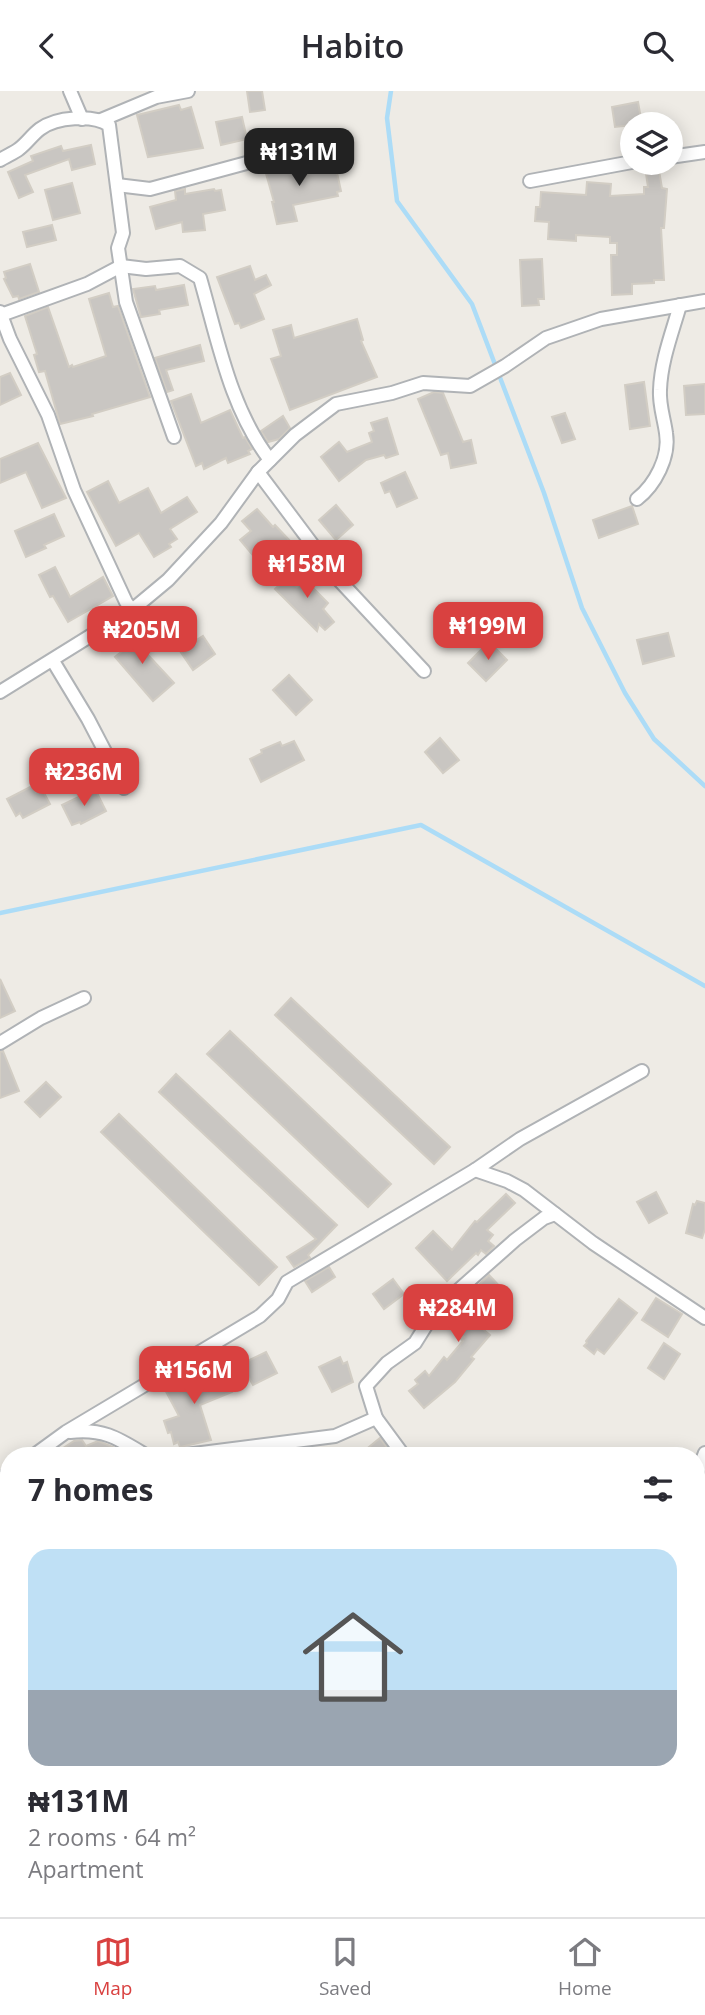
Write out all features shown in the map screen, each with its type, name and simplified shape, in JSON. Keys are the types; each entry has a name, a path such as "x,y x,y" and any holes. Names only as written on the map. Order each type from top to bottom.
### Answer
{"street":[{"path":"70,91 82,119"},
{"path":"0,160 19,149 41,128 53,123 82,119 101,120 163,94 188,91"},
{"path":"101,120 109,125 123,233 118,248 126,302 174,437"},
{"path":"683,155 705,152"},
{"path":"117,185 150,189 254,161"},
{"path":"530,181 620,164"},
{"path":"132,610 74,490 48,415 9,339 0,314 87,284 121,265 146,269 180,266 200,278 237,404 256,442 270,460"},
{"path":"0,692 132,610 168,580 221,523 270,460 295,435 336,404 391,393 423,383 470,386 546,338 601,319 705,302"},
{"path":"637,499 649,489 663,461 667,435 662,413 661,382 680,305"},
{"path":"258,473 339,580 424,671"},
{"path":"53,660 124,788"},
{"path":"0,1043 41,1018 84,997"},
{"path":"45,1447 260,1316 278,1299 287,1282 475,1170 520,1139 642,1071"},
{"path":"475,1170 524,1190 593,1243 705,1318"},
{"path":"397,1447 376,1418 366,1386 387,1363 415,1343 430,1319 453,1295 514,1240 544,1218 555,1214"},
{"path":"249,1447 335,1436 376,1418"},
{"path":"66,1432 92,1430 119,1439 132,1447"}],"building":[{"path":"247,91 262,91 265,110 250,112"},
{"path":"638,102 640,112 620,112 620,126 615,127 612,107"},
{"path":"179,105 181,110 191,107 203,148 148,157 137,115"},
{"path":"242,117 247,139 221,145 216,122"},
{"path":"91,145 95,164 72,170 69,159 25,175 33,192 19,198 8,172 33,161 31,156 61,146 63,151"},
{"path":"305,161 306,174 336,168 341,191 337,192 338,196 293,205 297,221 277,224 265,170"},
{"path":"646,175 660,175 662,188 667,189 664,228 661,228 664,280 632,284 632,294 612,295 611,255 617,255 617,243 610,243 610,237 576,235 576,241 548,239 549,222 535,221 541,192 586,195 587,182 611,184 610,196 644,194 644,187 648,187"},
{"path":"72,183 80,213 53,220 45,190"},
{"path":"185,189 185,194 221,190 225,210 203,214 205,230 183,232 182,222 156,229 150,207 176,200 175,191"},
{"path":"52,225 56,240 27,247 23,232"},
{"path":"542,259 544,299 538,299 539,305 522,306 520,260"},
{"path":"30,264 39,292 19,299 18,296 13,297 4,279 4,272"},
{"path":"250,266 255,280 266,275 271,285 254,294 264,319 241,328 239,323 235,324 217,277"},
{"path":"184,285 188,305 159,310 160,314 141,317 133,289 155,286 156,290"},
{"path":"109,293 113,307 118,306 150,397 60,424 45,371 39,372 34,355 37,354 25,316 48,307 69,367 73,367 106,356 89,299"},
{"path":"357,319 363,340 361,341 377,377 290,410 271,359 281,356 273,330 291,325 294,338"},
{"path":"200,345 204,361 166,370 173,390 167,392 155,358"},
{"path":"10,373 21,395 0,405 0,377"},
{"path":"644,382 650,426 630,429 625,385"},
{"path":"705,384 705,414 686,415 684,386"},
{"path":"434,392 443,393 463,442 471,440 476,463 451,468 448,453 441,455 418,399"},
{"path":"191,394 201,423 230,410 243,438 245,437 252,449 248,451 250,454 228,463 226,458 204,469 202,463 196,466 171,401"},
{"path":"565,413 575,439 562,443 552,417"},
{"path":"283,416 290,428 279,439 268,442 261,431"},
{"path":"387,418 398,454 366,460 339,481 321,457 339,442 347,452 372,442 369,433 374,431 371,423"},
{"path":"38,443 66,498 42,508 26,472 0,483 0,459"},
{"path":"405,472 417,498 397,507 390,491 385,493 381,483"},
{"path":"108,481 119,503 148,488 161,513 187,497 197,512 170,529 177,539 169,544 171,547 154,557 139,533 116,546 87,492"},
{"path":"336,505 353,525 336,540 319,520"},
{"path":"632,506 638,524 599,538 593,520"},
{"path":"257,509 291,542 261,565 240,540 251,531 242,521"},
{"path":"54,514 64,536 26,557 15,531"},
{"path":"55,567 70,597 103,577 113,596 68,622 53,596 50,597 39,575"},
{"path":"316,567 324,575 312,587 328,603 323,609 334,622 325,630 319,624 317,631 275,589 288,577 297,587"},
{"path":"122,627 174,683 153,701 115,657 125,649 113,634"},
{"path":"668,633 674,656 643,664 637,640"},
{"path":"203,636 215,654 193,670 180,651"},
{"path":"489,642 507,660 486,681 468,663"},
{"path":"289,675 312,700 296,715 273,690"},
{"path":"440,738 459,760 443,773 425,752"},
{"path":"294,741 304,760 261,782 250,759 262,753 261,750 280,742 282,746"},
{"path":"32,786 36,792 42,789 50,804 23,818 20,813 16,816 7,799"},
{"path":"95,789 106,811 81,824 72,825 62,805"},
{"path":"0,979 15,1011 0,1018"},
{"path":"291,998 450,1147 434,1164 275,1015"},
{"path":"230,1031 391,1184 368,1207 207,1054"},
{"path":"3,1051 19,1091 0,1098 0,1052"},
{"path":"176,1074 337,1225 308,1255 310,1258 294,1267 287,1257 316,1239 159,1092"},
{"path":"46,1082 61,1097 40,1117 25,1102"},
{"path":"119,1114 277,1267 259,1285 101,1132"},
{"path":"656,1192 667,1213 649,1223 637,1202"},
{"path":"506,1194 515,1203 487,1230 493,1235 488,1241 494,1246 486,1254 481,1250 478,1255 476,1253 447,1281 416,1248 433,1231 452,1250 475,1221"},
{"path":"697,1201 705,1203 705,1229 702,1238 686,1233 693,1204"},
{"path":"329,1267 335,1277 312,1292 305,1281"},
{"path":"489,1275 503,1290 471,1319 490,1335 455,1382 424,1408 409,1391 418,1384 415,1380 425,1371 429,1376 444,1357 447,1360 464,1337 444,1319"},
{"path":"393,1279 404,1294 384,1309 373,1294"},
{"path":"656,1298 682,1314 668,1337 642,1320"},
{"path":"619,1299 637,1313 604,1354 597,1349 594,1354 584,1346 586,1341"},
{"path":"664,1343 680,1354 664,1379 648,1368"},
{"path":"266,1352 277,1373 253,1385 241,1364"},
{"path":"340,1357 343,1364 347,1362 353,1382 332,1392 319,1367"},
{"path":"223,1369 232,1392 200,1405 211,1440 180,1447 178,1442 174,1444 164,1421 179,1416 163,1386 181,1377 184,1383"},
{"path":"380,1438 386,1447 369,1447"},
{"path":"82,1440 86,1446 98,1441 113,1447 65,1447"}],"waterway":[{"path":"391,91 387,118 397,201 472,304 544,493 582,608 625,693 654,739 705,786"},
{"path":"0,913 421,825 705,986"}]}
